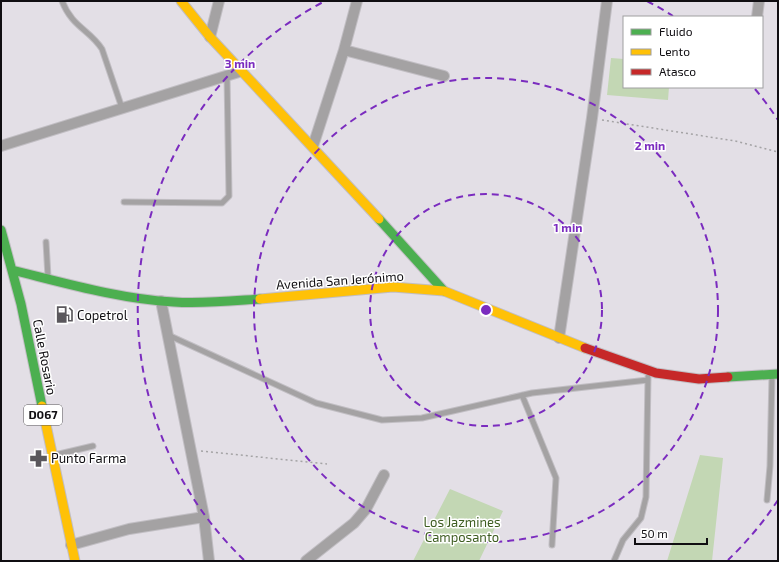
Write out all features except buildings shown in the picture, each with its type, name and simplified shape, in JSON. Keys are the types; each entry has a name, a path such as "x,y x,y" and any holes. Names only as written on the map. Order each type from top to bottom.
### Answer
{"street":[{"path":"182,1 210,37 313,146 444,291"},
{"path":"210,37 219,1"},
{"path":"313,146 344,50 357,1"},
{"path":"559,338 592,118 607,1"},
{"path":"757,16 759,1"},
{"path":"344,50 444,76"},
{"path":"1,146 242,71"},
{"name":"Calle Rosario","path":"1,230 21,304 75,561"},
{"path":"1,274 12,270"},
{"name":"Avenida San Jerónimo","path":"12,270 128,296 204,303 393,287 444,291 559,338 648,370 677,377 699,379 775,374"},
{"path":"162,300 204,517 209,561"},
{"path":"307,561 354,523 362,513 384,475"},
{"path":"71,544 122,530 204,517"}],"lane":[{"path":"62,1 66,11 78,26 97,41 102,49 122,108"},
{"path":"124,202 222,203 226,200 229,196 227,76"},
{"path":"46,242 48,278"},
{"path":"168,335 316,403 382,420 422,418 522,395 648,380"},
{"path":"614,561 623,540 641,518 646,497 648,370"},
{"path":"767,500 775,374"},
{"path":"522,395 556,478 552,545"},
{"path":"52,456 93,446"}],"path":[{"path":"592,118 735,141 778,152"},
{"path":"191,450 327,464"}],"green space":[{"path":"611,58 623,59 623,88 669,88 668,100 607,95"},
{"path":"700,455 723,458 712,561 667,561"},
{"name":"Los Jazmines Camposanto","path":"450,489 503,511 479,561 413,561"}],"traffic: fast":[{"path":"379,219 444,291"},
{"path":"1,230 21,304 42,406"},
{"path":"12,270 93,290 133,298 196,303 260,299"},
{"path":"728,377 778,374"}],"traffic: slow":[{"path":"181,1 210,37 379,219"},
{"path":"260,299 393,287 444,291 585,348"},
{"path":"42,406 75,561"}],"traffic: jam":[{"path":"585,348 656,373 699,379 728,377"}],"place":[{"name":"Copetrol","path":"64,315"},
{"name":"Punto Farma","path":"38,458"}]}
